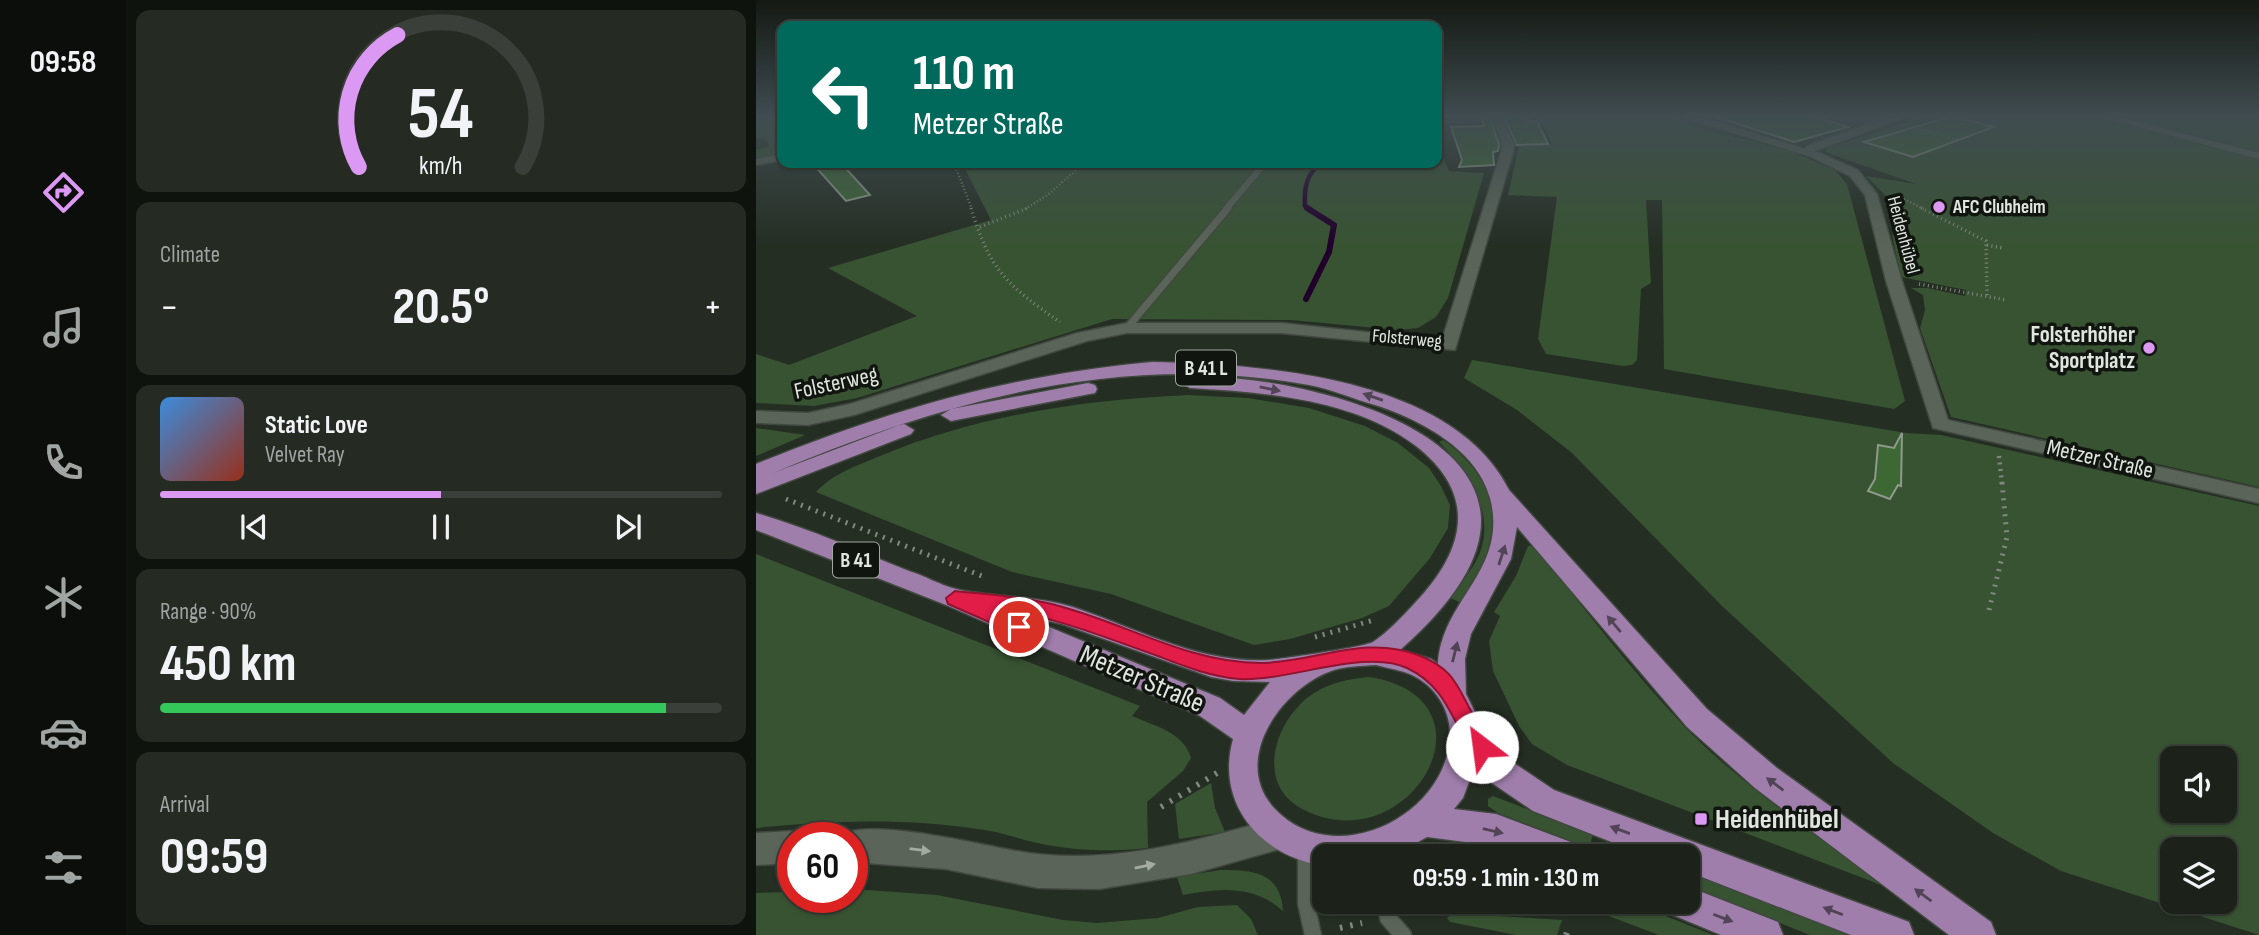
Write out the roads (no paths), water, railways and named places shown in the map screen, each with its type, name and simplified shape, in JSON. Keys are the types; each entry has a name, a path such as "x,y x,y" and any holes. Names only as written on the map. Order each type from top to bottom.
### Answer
{"main road":[{"name":"B 41 L","path":"756,472 866,428 979,393 1088,374 1222,369 1299,377 1375,397 1436,425 1464,445 1484,466 1500,493 1508,523 1499,565 1468,614 1452,655 1453,692"},
{"name":"B 41 L","path":"756,487 891,434 944,417 1084,389 1172,382 1217,383 1256,387 1338,404 1371,415 1431,448 1450,466 1463,488 1471,511 1471,531 1464,556 1436,600 1407,630 1376,654"},
{"path":"1500,493 1698,718 1766,778 1978,935"},
{"name":"Metzer Straße","path":"756,521 955,598 1210,707 1249,734"},
{"name":"Metzer Straße","path":"955,598 1022,605 1064,615 1203,664 1236,670 1263,671 1319,650 1376,654 1421,665 1443,680 1453,692 1467,725 1497,769 1544,801 1896,935"},
{"name":"Metzer Straße","path":"1312,845 1293,840 1262,819 1247,792 1243,761 1249,734 1268,701 1319,650"},
{"name":"Metzer Straße","path":"1395,844 1443,804 1462,772 1468,744 1467,725"},
{"path":"1425,821 1496,830 1533,844"},
{"path":"1700,909 1765,935"}],"street":[{"path":"756,162 774,159"},
{"name":"Folsterweg","path":"756,417 808,419 854,409 1083,337 1127,328 1281,328 1449,346 1505,159"},
{"name":"Heidenhübel","path":"1821,159 1854,173 1867,187 1874,200 1894,281 1940,424"},
{"name":"Metzer Straße","path":"1940,424 2259,496"},
{"path":"868,846 960,855 1035,871 1086,874 1126,871 1232,848 1293,840"},
{"path":"756,849 777,848"}],"lane":[{"path":"1127,328 1261,168"},
{"path":"1293,840 1313,935"},
{"path":"1388,914 1404,935"}],"waterway":[{"path":"1310,209 1305,206 1305,194 1307,182 1316,168"},
{"path":"1306,299 1329,252 1334,225 1307,208"}],"place":[{"name":"AFC Clubheim","path":"1939,207"},
{"name":"Folsterhöher Sportplatz","path":"2149,348"},
{"name":"Heidenhübel","path":"1701,819"}]}
